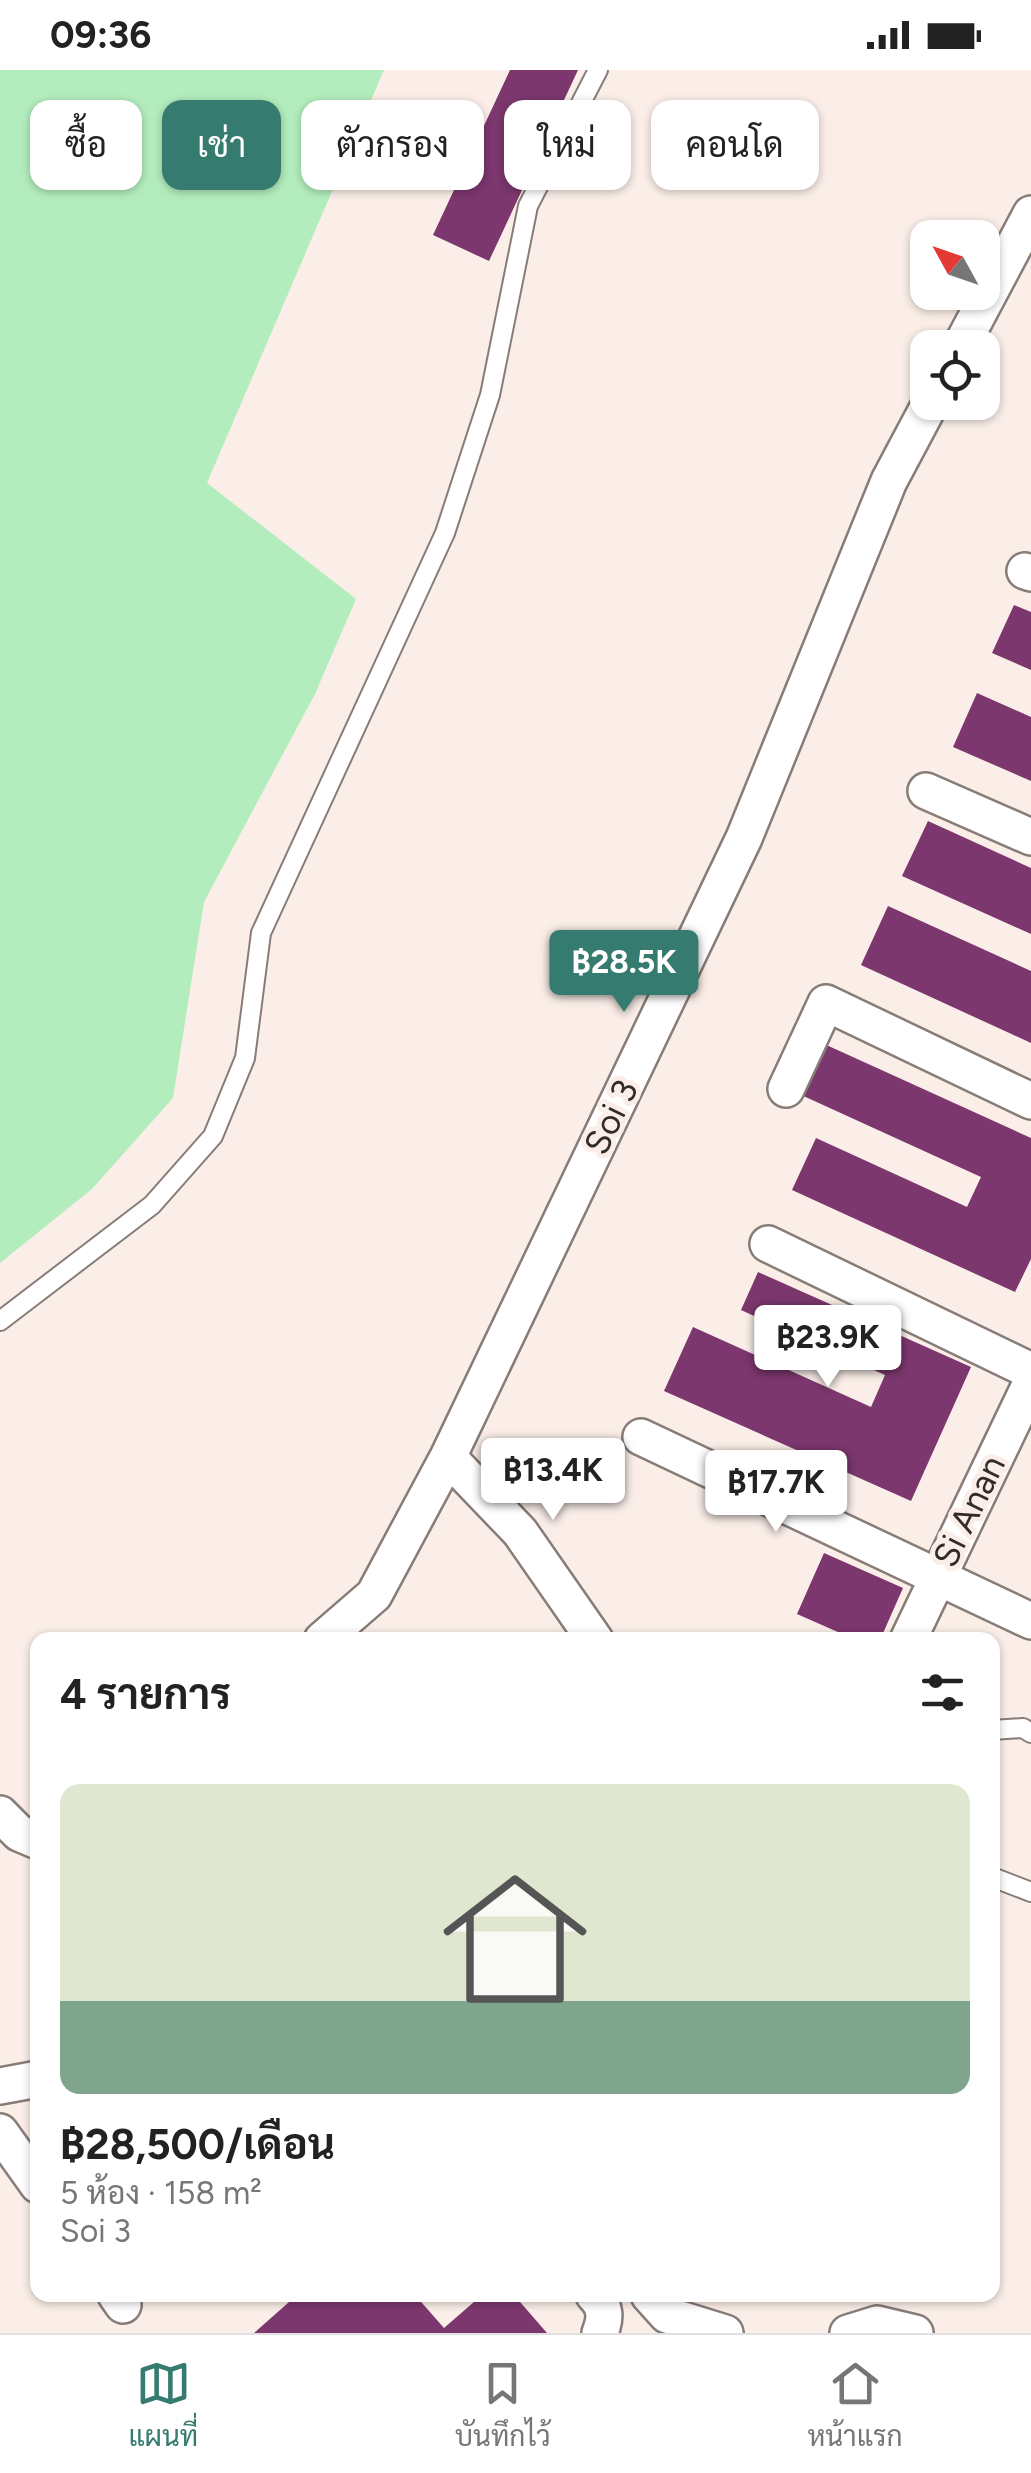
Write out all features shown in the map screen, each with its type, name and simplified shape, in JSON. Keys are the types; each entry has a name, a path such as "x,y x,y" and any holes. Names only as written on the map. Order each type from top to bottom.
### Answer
{"street":[{"path":"970,330 1031,214"},
{"name":"Soi 3","path":"331,1632 374,1595 448,1457 744,838 889,480 921,420"},
{"path":"926,791 1031,838"},
{"path":"786,1089 826,1004 1031,1101"},
{"path":"768,1244 1031,1371"},
{"name":"Si Anan","path":"912,1632 1031,1383"},
{"path":"641,1438 938,1574 1031,1621"},
{"path":"448,1457 520,1532 589,1632"},
{"path":"0,1814 19,1833 30,1838"},
{"path":"0,2086 30,2080"},
{"path":"0,2132 30,2174"},
{"path":"600,2333 606,2319 601,2302"},
{"path":"655,2302 666,2315 726,2333"},
{"path":"848,2333 877,2324 916,2333"}],"lane":[{"path":"0,1321 152,1205 213,1136 246,1058 262,934 444,532 490,395 528,206 598,70"},
{"path":"1000,1729 1022,1728 1031,1732"},
{"path":"1000,1880 1031,1892"}],"green space":[{"path":"0,70 384,70 371,100 301,100 301,190 333,190 207,483 356,599 315,694 204,902 173,1098 92,1189 0,1263"}],"building":[{"path":"510,70 578,70 564,100 504,100 504,190 522,190 489,261 433,235 454,190 484,190 484,126"},
{"path":"1014,605 1031,612 1031,670 992,653"},
{"path":"977,693 1031,717 1031,781 953,747"},
{"path":"928,821 1031,868 1031,934 902,876"},
{"path":"888,906 1031,971 1031,1043 861,965"},
{"path":"822,1043 1031,1138 1031,1259 1015,1292 792,1190 816,1138 967,1207 981,1177 799,1094"},
{"path":"758,1272 971,1367 911,1501 664,1391 693,1327 871,1407 885,1375 741,1310"},
{"path":"824,1553 903,1588 884,1632 838,1632 797,1614"},
{"path":"289,2302 421,2302 444,2328 474,2302 520,2302 547,2333 254,2333"}]}
